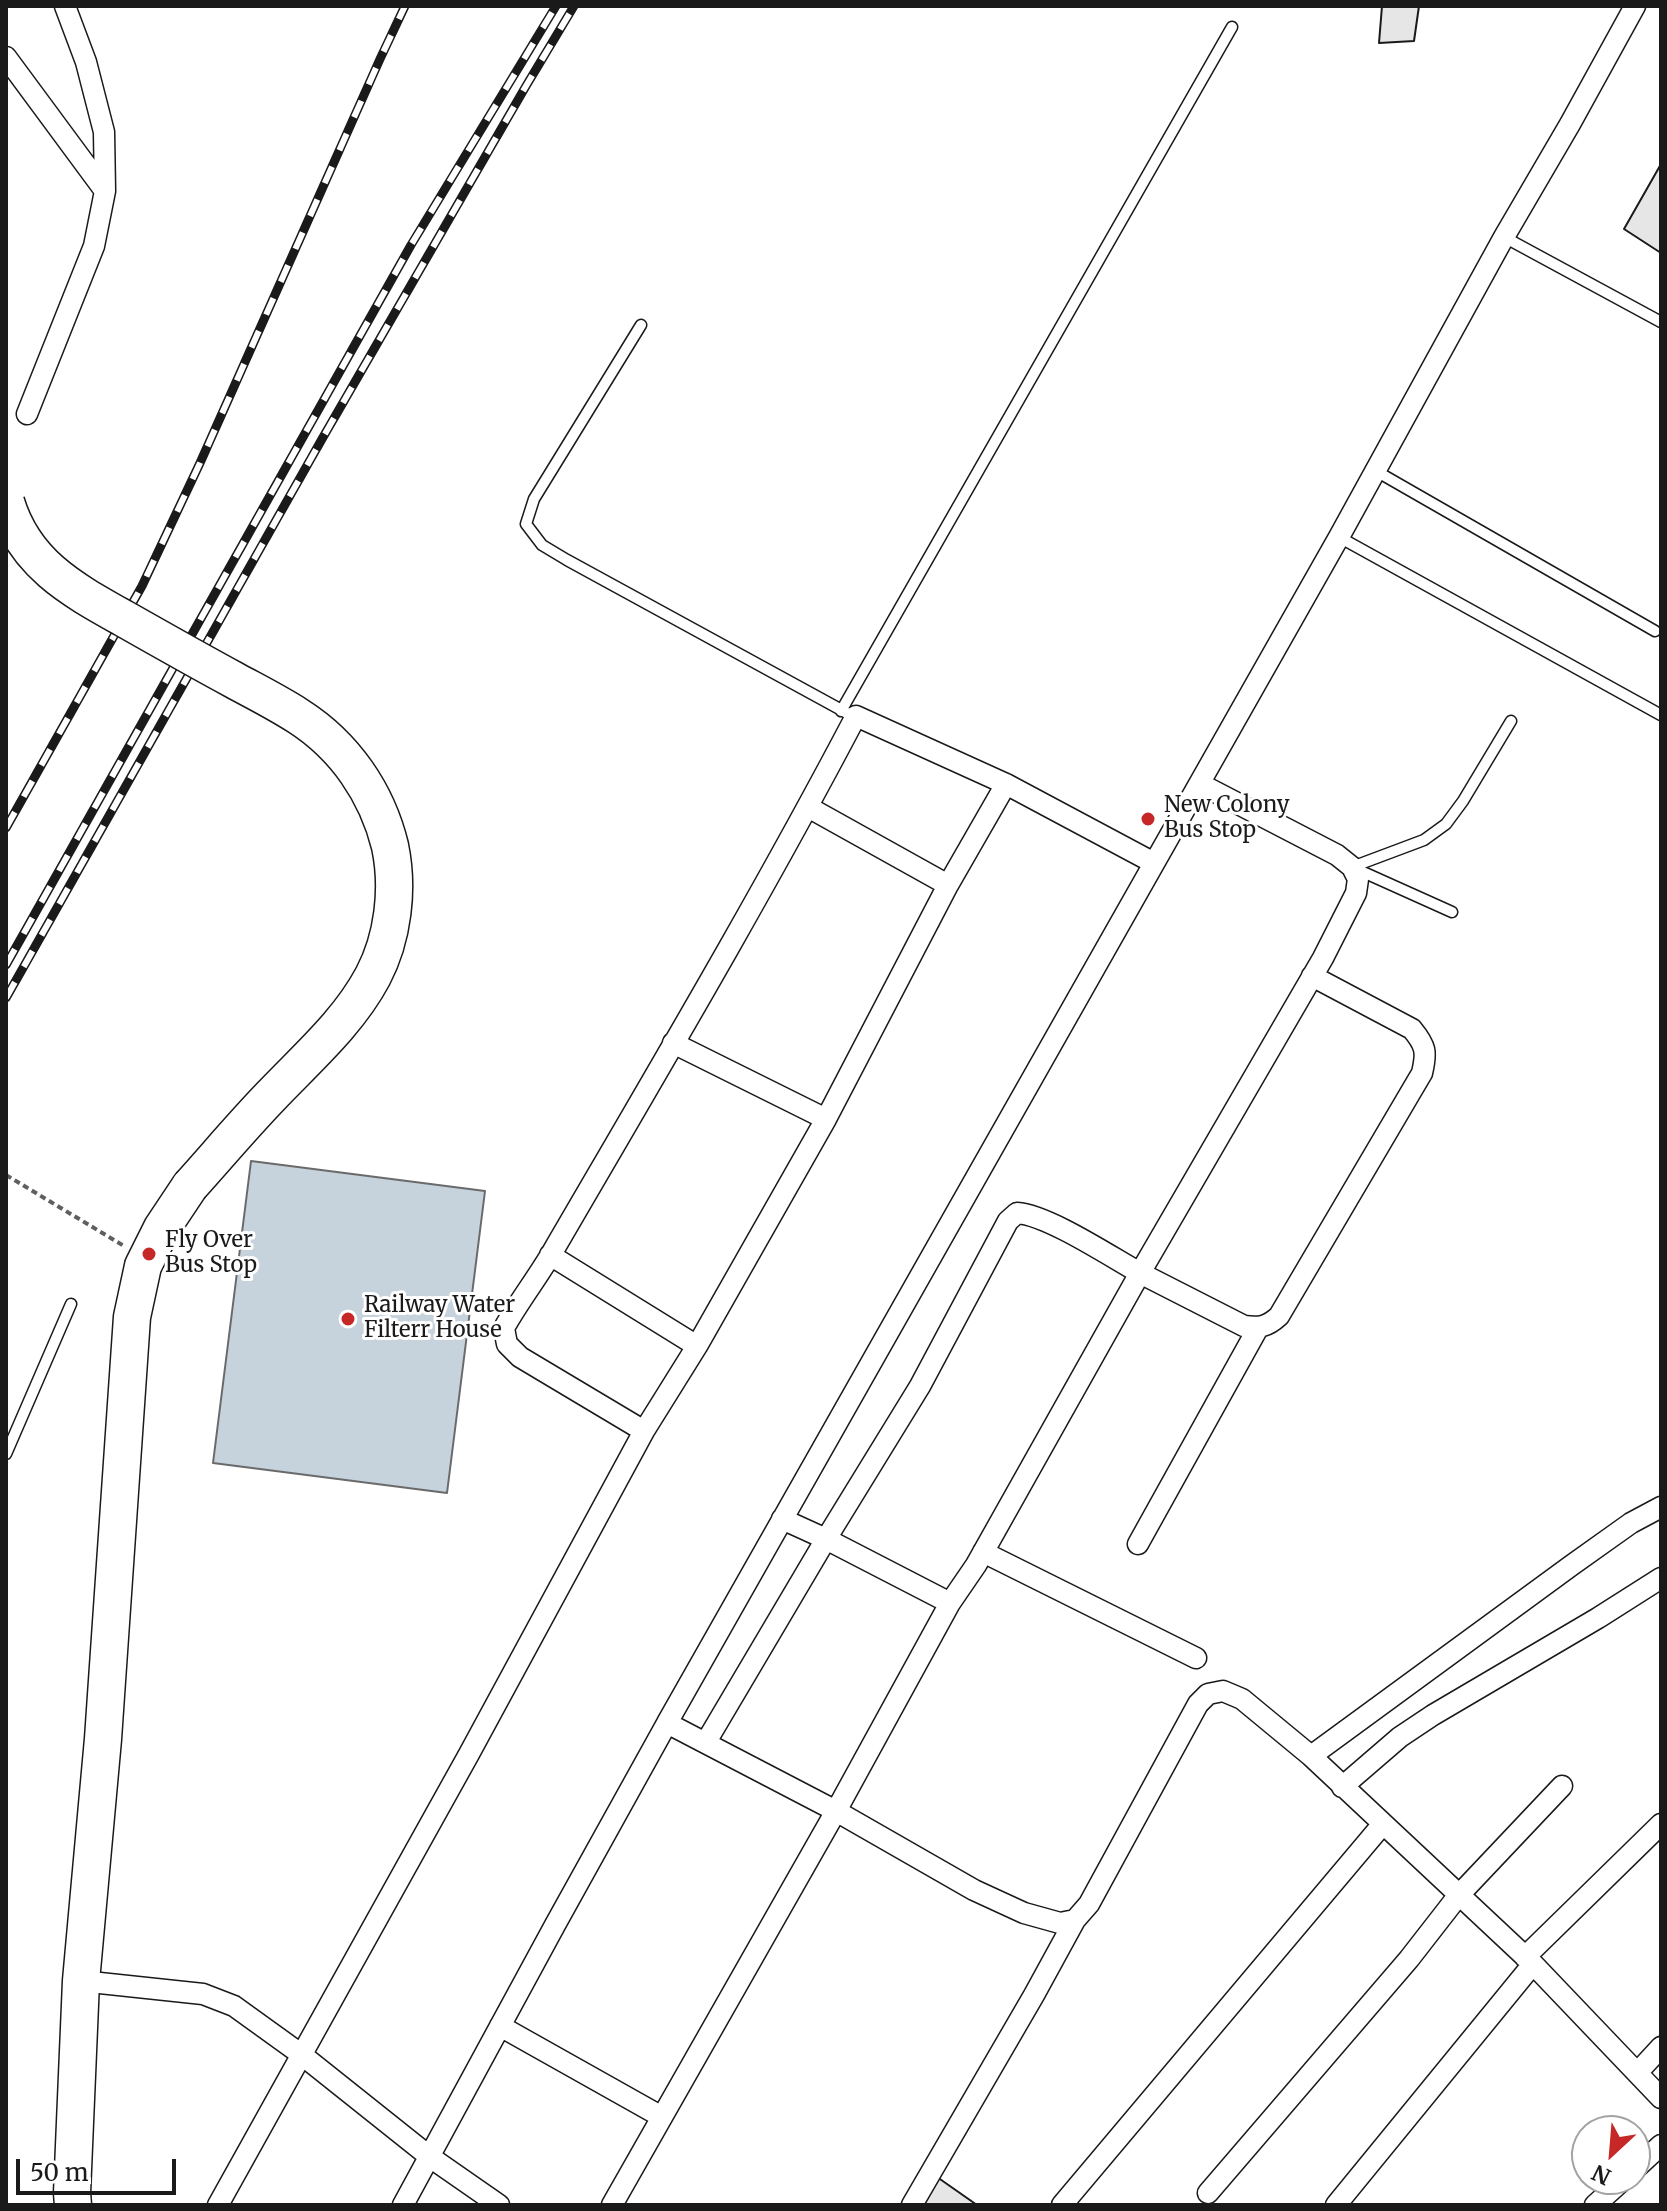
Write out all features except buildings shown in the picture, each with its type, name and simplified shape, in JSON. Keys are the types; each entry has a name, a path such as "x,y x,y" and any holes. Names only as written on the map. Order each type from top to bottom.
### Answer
{"highway":[{"path":"6,502 11,519 27,546 56,577 113,613 299,716 335,745 378,806 394,865 394,895 388,935 374,974 354,1006 190,1186 162,1228 143,1266 132,1317 103,1739 81,1981 71,2201"}],"street":[{"path":"27,414 94,246 105,191 104,132 86,62 65,6"},
{"path":"403,2205 667,1723 1200,784 1635,6"},
{"path":"6,57 105,191"},
{"path":"644,1431 520,1357 507,1344 504,1328 550,1255 808,807 848,713 1006,784 1154,863"},
{"path":"218,2205 644,1431 697,1346 826,1119 948,885 1006,784"},
{"path":"612,2205 836,1811 950,1603 983,1552 1312,976 1356,893 1358,879 1352,867 1337,855 1200,784"},
{"path":"808,807 948,885"},
{"path":"706,1742 920,1386 1008,1221 1017,1213 1046,1221 1244,1326 1268,1326 1279,1316 1422,1073 1426,1055 1421,1040 1412,1029 1312,976"},
{"path":"673,1043 826,1119"},
{"path":"550,1255 697,1346"},
{"path":"1138,1544 1258,1328"},
{"path":"1311,1756 1631,1523 1661,1507"},
{"path":"782,1519 950,1603"},
{"path":"983,1552 1196,1658"},
{"path":"1342,1787 1400,1737 1433,1715 1661,1578"},
{"path":"912,2205 1075,1920 1089,1904 1198,1704 1208,1694 1223,1691 1242,1699 1311,1756 1529,1961 1661,2098"},
{"path":"667,1723 836,1811 974,1890 1024,1913 1060,1923 1075,1920"},
{"path":"1208,2193 1409,1959 1458,1896 1562,1786"},
{"path":"1336,2205 1529,1961 1661,1824"},
{"path":"1062,2205 1382,1825"},
{"path":"81,1981 203,1994 234,2006 302,2055 430,2157 499,2205"},
{"path":"500,2026 662,2117"},
{"path":"1637,2073 1661,2047"}],"lane":[{"path":"641,325 534,499 526,524 542,545 567,560 848,713 1232,27"},
{"path":"1504,237 1661,322"},
{"path":"1376,471 1655,631"},
{"path":"1339,537 1661,715"},
{"path":"1352,867 1424,840 1446,824 1511,721"},
{"path":"1352,867 1452,912"},
{"path":"6,1454 71,1304"}],"path":[{"path":"6,1175 106,1236"}],"shaded area":[{"path":"251,1161 485,1191 447,1493 213,1463"}],"railway":[{"path":"6,828 142,586 405,6"},
{"path":"6,965 411,245 556,6"},
{"path":"6,998 322,439 574,6"}],"place":[{"name":"New Colony Bus Stop","path":"1148,819"},
{"name":"Fly Over Bus Stop","path":"149,1254"},
{"name":"Railway Water Filterr House","path":"348,1319"}]}
